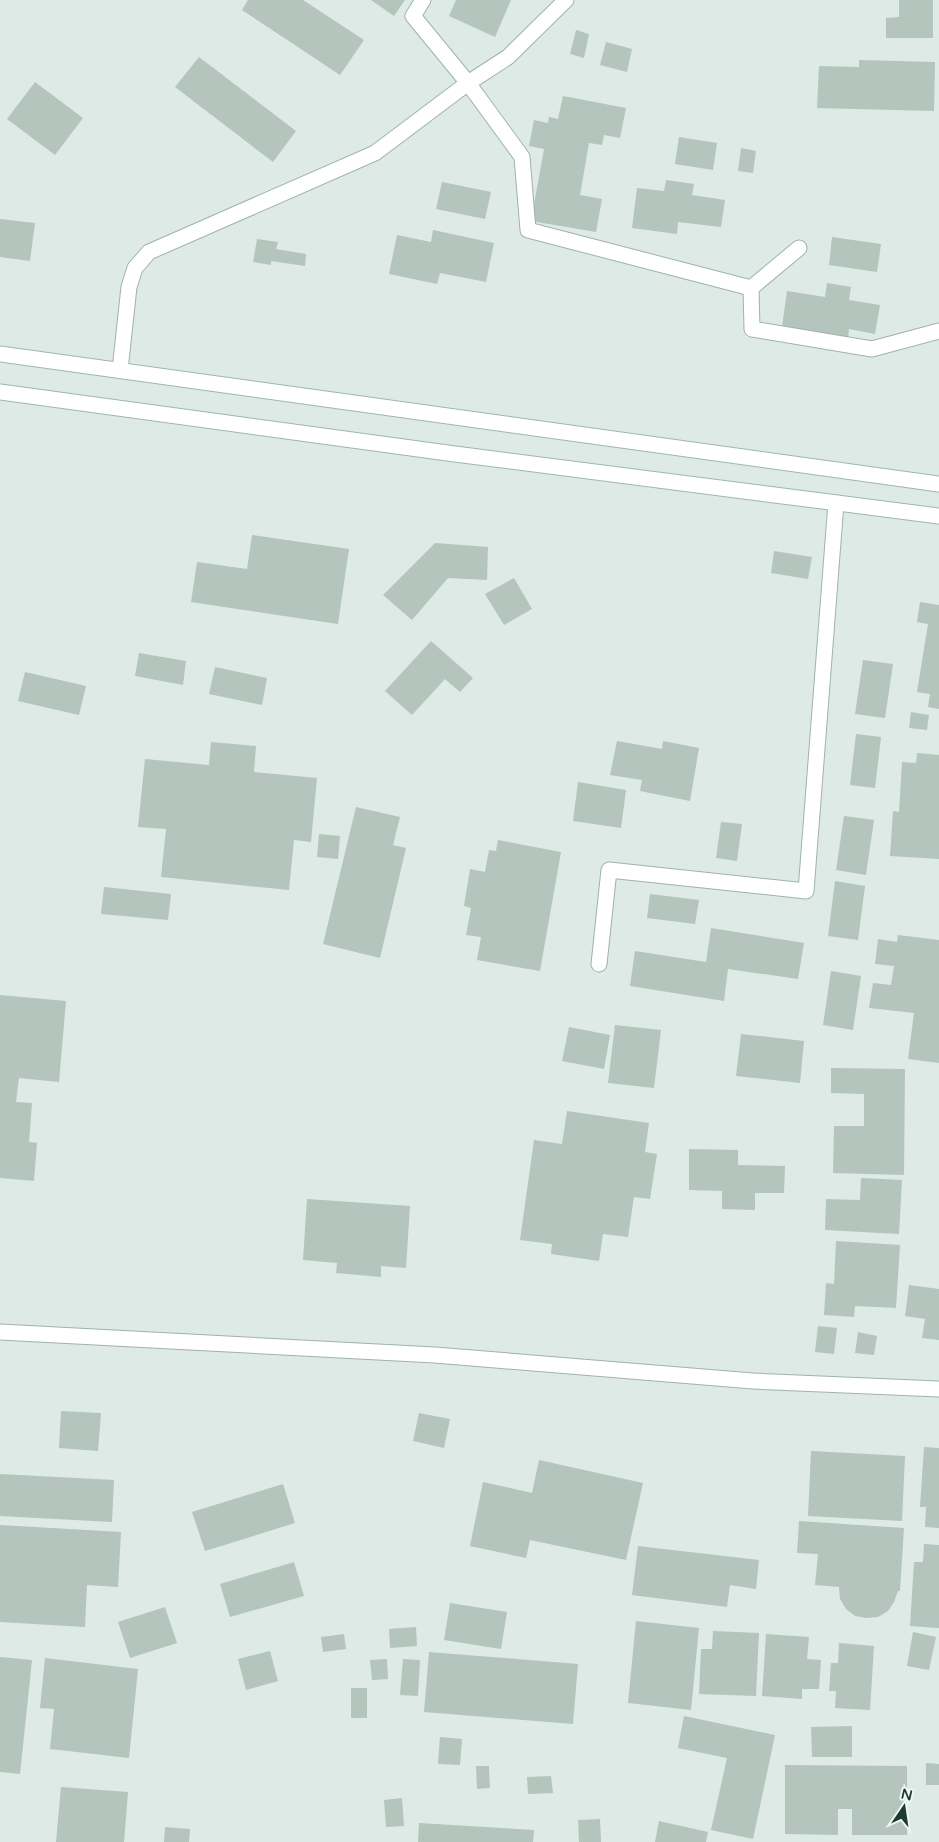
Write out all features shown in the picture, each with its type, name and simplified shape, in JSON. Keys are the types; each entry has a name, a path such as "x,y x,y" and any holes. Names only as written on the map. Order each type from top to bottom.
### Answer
{"street":[{"path":"423,0 413,16 468,83 522,157 528,230 751,288"},
{"path":"120,370 129,287 135,268 149,252 375,153 468,83 508,57 566,0"},
{"path":"751,288 799,248"},
{"path":"751,288 752,328 872,349 939,331"},
{"path":"0,354 939,484"},
{"path":"0,392 435,451 939,516"},
{"path":"599,964 609,870 806,891 836,503"},
{"path":"0,1332 435,1355 753,1381 939,1389"}],"building":[{"path":"248,0 303,0 364,40 340,75 242,10"},
{"path":"371,0 405,0 394,16"},
{"path":"456,0 511,0 495,37 449,16"},
{"path":"899,0 933,0 933,38 886,38 886,18 899,17"},
{"path":"576,30 589,34 584,58 570,54"},
{"path":"606,42 632,49 627,72 600,65"},
{"path":"199,57 296,131 273,162 175,87"},
{"path":"859,60 935,62 934,111 817,108 819,66 859,67"},
{"path":"35,82 83,118 55,155 7,119"},
{"path":"563,96 626,108 620,138 604,135 602,145 589,143 580,195 602,199 596,232 531,221 544,149 529,146 534,120 548,123 549,117 558,119"},
{"path":"679,137 717,143 713,170 675,164"},
{"path":"741,148 756,151 753,173 738,171"},
{"path":"666,180 694,184 692,195 725,200 721,227 678,222 677,234 632,228 637,188 664,191"},
{"path":"442,182 491,192 485,219 436,209"},
{"path":"0,219 35,223 30,261 0,257"},
{"path":"433,230 494,243 486,282 440,273 437,284 389,274 397,235 431,242"},
{"path":"832,237 881,244 877,272 829,265"},
{"path":"257,239 278,242 276,249 306,254 305,266 271,261 271,265 253,262"},
{"path":"827,283 851,287 849,300 880,305 875,334 849,329 848,338 782,327 787,291 825,297"},
{"path":"252,535 349,549 338,624 191,602 197,562 247,569"},
{"path":"435,543 488,547 487,580 448,578 412,620 383,595"},
{"path":"774,551 812,557 808,579 771,573"},
{"path":"514,578 532,609 504,625 485,594"},
{"path":"920,602 939,605 939,709 928,707 930,694 917,692 928,624 917,622"},
{"path":"431,641 473,678 460,692 445,679 412,715 385,691"},
{"path":"139,653 186,661 183,685 135,676"},
{"path":"863,660 893,664 885,718 855,714"},
{"path":"215,667 267,678 262,705 209,694"},
{"path":"25,672 86,686 79,715 18,701"},
{"path":"911,712 929,715 927,730 909,728"},
{"path":"856,734 881,737 875,788 850,785"},
{"path":"617,741 662,749 663,741 699,748 690,801 640,791 642,780 610,775"},
{"path":"211,742 256,746 254,772 317,778 311,842 294,840 289,890 161,877 166,829 138,827 145,759 209,765"},
{"path":"917,753 939,755 939,859 890,856 893,811 899,812 902,762 916,763"},
{"path":"578,782 626,790 621,828 573,821"},
{"path":"356,807 400,817 393,845 406,848 380,958 323,944"},
{"path":"844,816 874,820 866,875 836,870"},
{"path":"721,822 742,824 737,861 716,858"},
{"path":"319,834 340,836 338,859 317,857"},
{"path":"498,840 561,852 540,971 477,960 481,937 466,935 471,908 464,906 470,869 485,872 489,850 496,851"},
{"path":"835,881 865,886 858,940 828,936"},
{"path":"104,887 171,894 168,920 101,914"},
{"path":"650,894 699,900 695,924 647,918"},
{"path":"711,928 804,943 798,979 728,969 724,1001 630,986 635,951 706,962"},
{"path":"898,935 939,940 939,1063 908,1059 914,1013 869,1008 873,983 891,985 894,966 875,964 878,939 897,942"},
{"path":"831,971 861,976 853,1030 823,1025"},
{"path":"0,995 66,1001 59,1082 19,1078 16,1102 32,1103 29,1142 37,1143 34,1181 0,1178"},
{"path":"615,1025 661,1030 654,1088 608,1083"},
{"path":"569,1027 610,1035 604,1069 562,1061"},
{"path":"741,1034 804,1041 800,1083 736,1076"},
{"path":"831,1068 905,1069 904,1175 833,1173 834,1126 864,1126 864,1094 831,1093"},
{"path":"567,1111 649,1123 645,1152 657,1154 650,1199 634,1197 628,1237 603,1234 599,1261 551,1254 552,1244 520,1240 534,1140 562,1144"},
{"path":"689,1149 738,1150 738,1165 785,1166 784,1193 755,1193 755,1210 722,1209 722,1191 689,1190"},
{"path":"861,1178 902,1180 899,1234 825,1230 826,1199 860,1200"},
{"path":"307,1199 410,1206 406,1268 381,1266 381,1277 336,1273 337,1263 303,1260"},
{"path":"836,1241 900,1245 896,1308 855,1306 854,1317 824,1315 826,1283 834,1284"},
{"path":"909,1285 939,1289 939,1340 922,1338 925,1319 905,1316"},
{"path":"818,1326 837,1328 834,1354 815,1352"},
{"path":"858,1332 877,1336 874,1355 855,1353"},
{"path":"61,1411 101,1413 98,1451 59,1448"},
{"path":"419,1413 450,1419 444,1448 413,1441"},
{"path":"924,1447 939,1448 939,1528 925,1527 926,1507 920,1507"},
{"path":"811,1451 905,1456 902,1521 808,1516"},
{"path":"539,1460 643,1483 626,1560 530,1540 526,1558 470,1546 483,1482 532,1493"},
{"path":"0,1474 114,1480 112,1522 0,1516"},
{"path":"283,1484 295,1523 205,1551 192,1512"},
{"path":"799,1521 904,1528 900,1591 898,1591 888,1611 878,1617 866,1618 855,1616 846,1609 840,1599 839,1587 815,1585 818,1554 797,1553"},
{"path":"0,1525 121,1532 118,1587 87,1585 85,1627 0,1622"},
{"path":"924,1544 939,1545 939,1628 910,1626 914,1562 923,1562"},
{"path":"638,1546 759,1560 756,1589 730,1585 727,1607 632,1595"},
{"path":"294,1562 304,1596 230,1617 220,1584"},
{"path":"450,1603 507,1612 501,1649 444,1640"},
{"path":"165,1607 177,1643 130,1658 118,1622"},
{"path":"636,1621 699,1628 691,1710 628,1703"},
{"path":"416,1627 417,1646 390,1648 389,1629"},
{"path":"713,1631 759,1633 756,1696 699,1694 701,1649 712,1649"},
{"path":"913,1632 936,1637 929,1670 907,1666"},
{"path":"344,1634 346,1649 323,1652 321,1637"},
{"path":"766,1634 809,1637 807,1659 821,1660 819,1689 802,1689 802,1699 762,1696"},
{"path":"839,1643 874,1646 870,1710 835,1708 836,1691 829,1691 831,1663 838,1663"},
{"path":"270,1651 278,1681 246,1690 238,1659"},
{"path":"429,1652 578,1664 573,1724 424,1712"},
{"path":"0,1657 32,1660 20,1774 0,1772"},
{"path":"45,1658 138,1669 129,1758 50,1749 54,1709 40,1708"},
{"path":"387,1659 388,1679 372,1680 370,1660"},
{"path":"403,1659 420,1660 418,1696 400,1695"},
{"path":"351,1688 367,1688 367,1718 351,1718"},
{"path":"684,1716 775,1735 753,1839 711,1830 727,1758 678,1748"},
{"path":"852,1726 852,1757 812,1757 811,1727"},
{"path":"440,1737 462,1739 460,1765 438,1764"},
{"path":"926,1763 939,1764 939,1785 926,1785"},
{"path":"785,1765 907,1766 907,1835 852,1835 852,1809 838,1809 838,1835 785,1834"},
{"path":"476,1766 489,1766 490,1788 477,1789"},
{"path":"551,1776 553,1793 528,1794 527,1777"},
{"path":"61,1787 128,1792 124,1842 56,1842"},
{"path":"402,1798 404,1826 386,1827 384,1800"},
{"path":"600,1819 601,1842 579,1842 578,1820"},
{"path":"659,1821 708,1832 706,1842 655,1842"},
{"path":"419,1823 534,1830 533,1842 418,1842"},
{"path":"165,1827 190,1829 189,1842 164,1842"}]}
